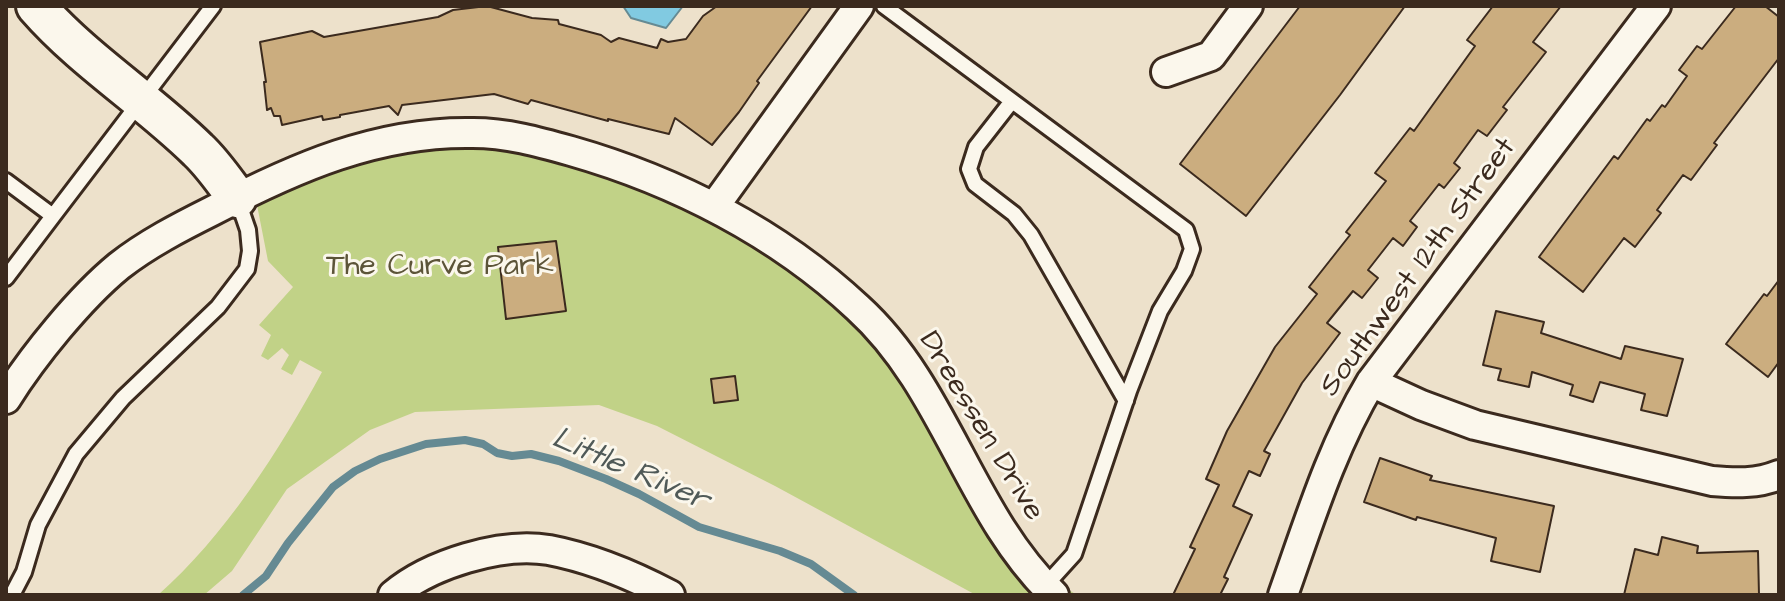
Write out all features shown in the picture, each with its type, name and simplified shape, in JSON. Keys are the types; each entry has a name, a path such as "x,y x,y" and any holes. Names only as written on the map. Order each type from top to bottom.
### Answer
{"street":[{"path":"36,6 99,67 201,152 237,198"},
{"path":"714,207 859,6"},
{"path":"1166,72 1211,56 1248,6"},
{"name":"Southwest 12th Street","path":"1283,595 1335,449 1371,382 1656,6"},
{"name":"Dreessen Drive","path":"6,399 51,339 119,267 174,230 284,174 379,141 472,132 520,137 597,159 714,207 779,245 859,308 892,345 927,393 1008,543 1050,591"},
{"path":"1371,382 1475,425 1712,481 1740,483 1767,480 1779,475"},
{"path":"393,595 423,574 455,562 513,550 561,553 604,566 651,591"}],"lane":[{"path":"6,278 213,6"},
{"path":"884,6 1186,230 1192,249 1184,271 1160,311 1074,554 1050,591"},
{"path":"1012,101 976,147 969,169 975,184 1014,214 1031,235 1126,401"},
{"path":"6,181 53,216"},
{"path":"12,595 24,572 38,525 76,454 123,398 218,307 247,269 250,251 248,230 237,198"}],"green space":[{"name":"The Curve Park","path":"385,132 626,162 859,308 999,515 1064,587 1077,595 976,595 657,426 599,405 415,412 370,430 287,489 232,571 204,595 158,595 228,520 269,462 322,372 300,360 292,375 281,369 289,355 282,348 268,360 261,356 271,335 259,325 293,287 268,261 257,205 366,140"}],"water":[{"path":"623,6 683,6 666,28 631,18"}],"building":[{"path":"487,6 532,18 558,20 559,24 601,35 611,42 619,38 657,48 661,39 668,42 686,39 703,16 717,6 812,6 757,81 759,83 739,112 712,145 675,118 669,134 494,94 402,105 398,115 389,106 282,125 280,116 274,116 271,108 267,110 260,42 312,31 324,37 438,17 453,10"},
{"path":"1300,6 1405,6 1246,216 1180,164"},
{"path":"1493,6 1561,6 1533,42 1546,52 1503,107 1507,110 1487,136 1478,130 1454,163 1460,168 1444,188 1439,184 1410,221 1417,227 1403,246 1393,238 1368,270 1378,278 1362,298 1353,291 1327,323 1340,333 1302,383 1264,451 1270,454 1260,476 1249,471 1233,506 1252,515 1224,577 1228,579 1220,595 1173,595 1195,549 1190,547 1219,485 1206,479 1227,431 1275,347 1317,294 1309,287 1350,235 1346,232 1386,181 1375,173 1410,128 1414,131 1475,46 1467,40"},
{"path":"1736,6 1765,6 1779,17 1779,58 1714,143 1717,145 1691,180 1683,175 1657,210 1661,213 1635,247 1624,238 1583,292 1539,257 1614,156 1618,159 1647,119 1650,121 1662,105 1665,107 1687,76 1679,70 1697,46 1702,49"},
{"path":"556,241 566,311 506,319 498,247"},
{"path":"1779,280 1779,362 1768,377 1726,344 1764,294 1767,296"},
{"path":"1496,311 1544,322 1541,333 1621,359 1625,346 1683,359 1667,416 1641,410 1645,394 1600,382 1593,402 1570,395 1573,385 1532,372 1529,387 1498,380 1501,369 1483,365"},
{"path":"735,376 738,400 714,403 711,379"},
{"path":"1380,458 1432,476 1430,480 1554,506 1540,572 1491,561 1496,538 1417,517 1416,520 1364,502"},
{"path":"1662,537 1698,546 1697,553 1758,551 1759,595 1624,595 1635,549 1658,555"}],"waterway":[{"name":"Little River","path":"243,595 266,576 333,487 355,471 426,444 465,440 483,444 497,453 512,456 531,454 559,461 606,479 699,527 780,551 811,564 854,595"}]}
